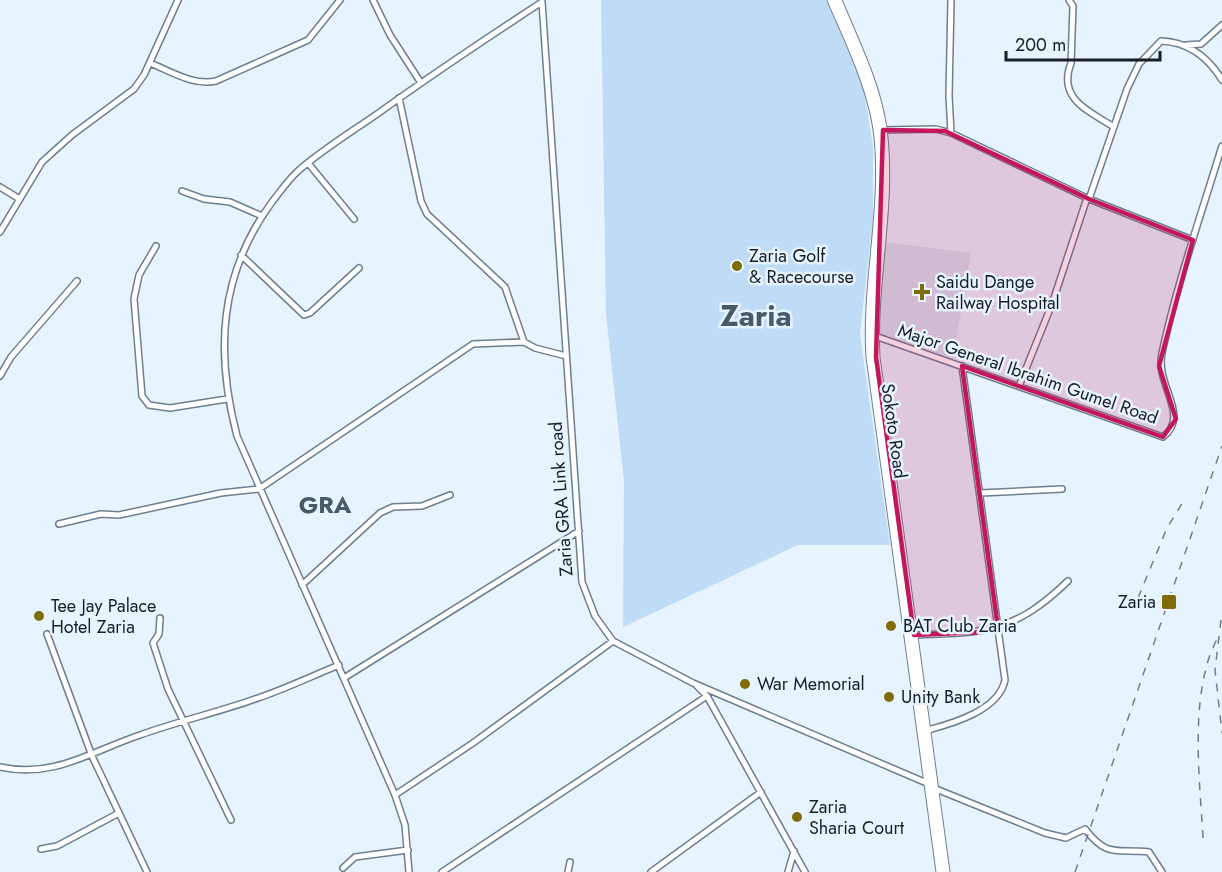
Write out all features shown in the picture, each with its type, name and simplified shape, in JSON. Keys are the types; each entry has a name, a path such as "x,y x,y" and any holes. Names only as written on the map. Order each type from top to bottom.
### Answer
{"main road":[{"name":"Sokoto Road","path":"831,0 859,64 877,130 879,166 870,295 870,357 940,872"},
{"name":"Sokoto Road","path":"838,0 864,63 883,130 885,175 875,336 885,436 928,730 946,872"}],"street":[{"path":"0,232 18,198 42,162 72,135 134,89 150,63 178,0"},
{"path":"150,63 184,77 203,82 216,81 308,40 340,0"},
{"path":"373,0 390,35 421,83"},
{"path":"951,0 949,96 951,133"},
{"path":"1069,0 1073,6 1071,63 1068,71 1070,93 1076,102 1114,127"},
{"path":"409,872 405,825 395,795 237,436 227,399 224,343 226,321 235,269 241,255 262,216 288,182 308,163 399,98 542,1"},
{"name":"Zaria GRA Link road","path":"542,1 582,582 596,616 613,641 693,683 929,784"},
{"path":"1019,386 1052,304 1092,186 1139,64 1161,41 1186,45 1201,44 1222,25"},
{"path":"1186,45 1205,59 1222,80"},
{"path":"399,98 421,201 427,214 505,287 524,342"},
{"path":"883,130 936,129 951,133 1088,199 1193,240 1222,146"},
{"path":"308,163 354,219"},
{"path":"1078,194 1092,186"},
{"path":"0,187 18,198"},
{"path":"182,191 204,199 230,202 262,216"},
{"name":"Major General Ibrahim Gumel Road","path":"875,336 1163,437 1172,430 1176,419 1159,366 1167,329 1193,240"},
{"path":"156,246 139,275 134,299 142,396 149,405 163,408 227,399"},
{"path":"241,255 304,315 359,268"},
{"path":"0,376 11,357 77,281"},
{"path":"59,524 101,514 119,515 221,493 259,489 473,344 524,342 535,348 566,356"},
{"path":"928,730 970,715 1002,692 1005,680 962,366"},
{"path":"980,493 1062,489"},
{"path":"302,585 380,513 393,507 422,506 450,495"},
{"path":"344,678 579,531"},
{"path":"914,635 985,632 998,628 1033,612 1068,581"},
{"path":"160,618 159,634 154,640 153,648 168,688 231,820"},
{"path":"47,634 92,756 147,872"},
{"path":"395,795 473,743 613,641"},
{"path":"0,768 34,771 54,769 92,756 138,735 260,698 339,665"},
{"path":"693,683 707,696 805,872"},
{"path":"442,872 707,696"},
{"path":"936,789 1045,833 1066,838 1085,829 1096,843 1110,851 1149,852 1162,872"},
{"path":"651,872 761,792"},
{"path":"41,849 57,846 119,813"},
{"path":"343,868 355,857 408,850"},
{"path":"788,872 794,851"},
{"path":"568,872 570,862"}],"highlighted area":[{"path":"883,130 945,131 1089,199 1193,240 1159,366 1176,419 1163,437 962,366 998,628 985,632 914,635 876,357"}],"shaded area":[{"name":"Zaria Golf & Racecourse","path":"601,0 826,0 863,86 873,146 873,218 860,334 890,545 798,545 623,627 624,482 606,314"},
{"name":"Saidu Dange Railway Hospital","path":"884,242 971,253 953,359 882,336 877,331"}],"railway":[{"path":"1075,872 1222,446"},
{"path":"1138,598 1167,528 1183,502"},
{"path":"1221,620 1215,670 1222,733"},
{"path":"1203,838 1198,729 1202,685 1208,661 1219,634"}],"place":[{"name":"Zaria Golf & Racecourse","path":"737,266"},
{"name":"Saidu Dange Railway Hospital","path":"922,292"},
{"name":"Zaria","path":"1169,602"},
{"name":"Tee Jay Palace Hotel Zaria","path":"39,616"},
{"name":"BAT Club Zaria","path":"891,626"},
{"name":"War Memorial","path":"745,684"},
{"name":"Unity Bank","path":"889,697"},
{"name":"Zaria Sharia Court","path":"797,817"}],"district":[{"name":"Zaria","path":"756,316"},
{"name":"GRA","path":"325,505"}]}
